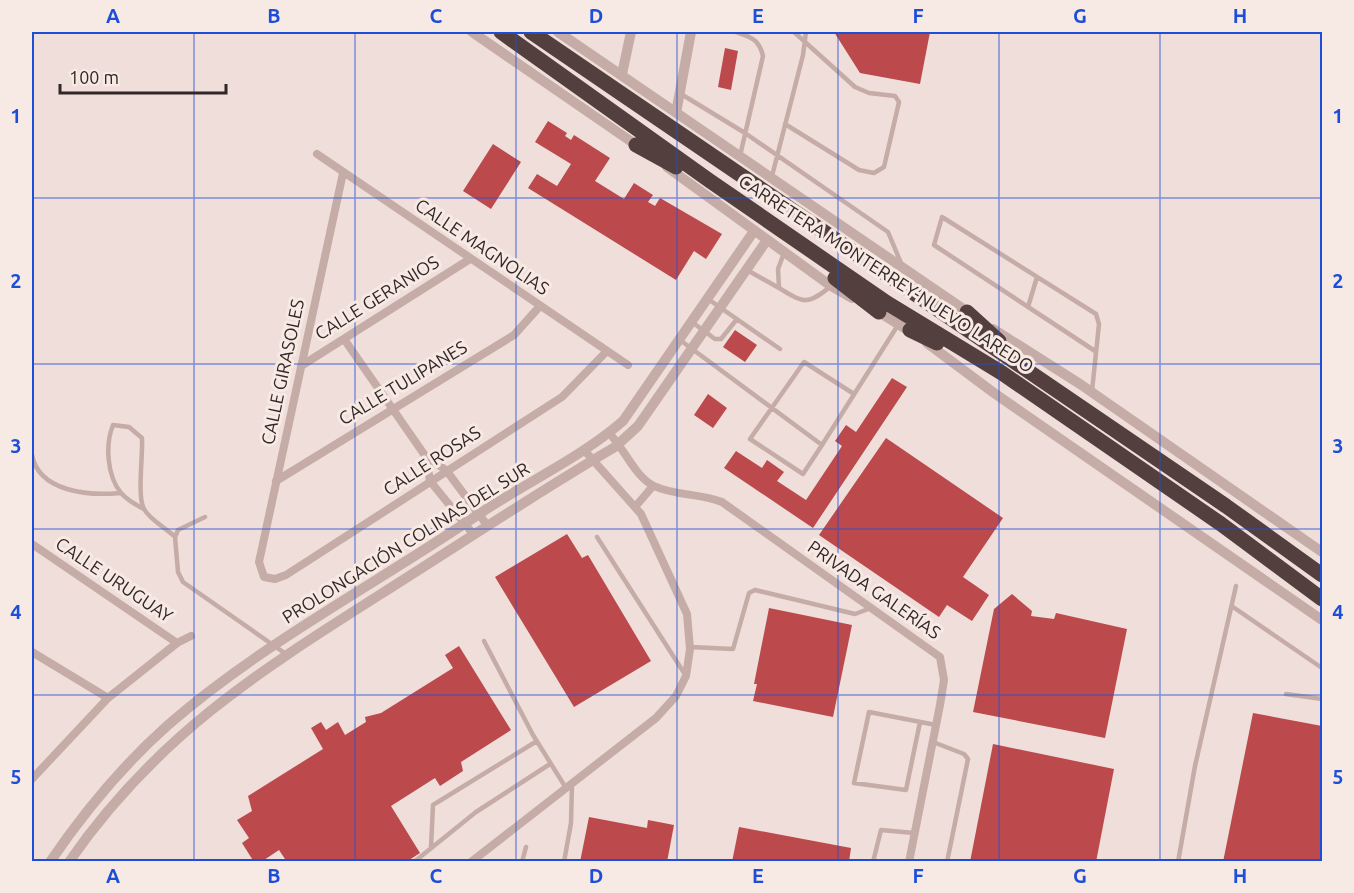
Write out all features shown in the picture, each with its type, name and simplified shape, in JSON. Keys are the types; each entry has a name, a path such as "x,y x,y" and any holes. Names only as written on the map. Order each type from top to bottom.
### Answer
{"highway":[{"name":"CARRETERA MONTERREY-NUEVO LAREDO","path":"501,32 790,235 904,323 1002,373 1221,524 1323,599"},
{"path":"531,32 1226,506 1323,575"},
{"path":"636,145 700,180 710,181"},
{"path":"790,235 802,253 879,312"},
{"path":"967,312 1038,378"}],"street":[{"path":"472,32 636,145 831,286 904,323 994,393 1323,620"},
{"path":"558,32 1323,552"},
{"path":"622,74 631,32"},
{"path":"676,113 691,32"},
{"name":"CALLE MAGNOLIAS","path":"317,154 628,365"},
{"name":"CALLE GIRASOLES","path":"264,577 259,562 343,173"},
{"name":"PROLONGACIÓN COLINAS DEL SUR","path":"50,861 101,793 154,739 204,696 276,645 479,514 584,450 623,421 754,231"},
{"name":"PROLONGACIÓN COLINAS DEL SUR","path":"69,861 117,798 182,732 286,654 619,443 638,426 768,240"},
{"name":"CALLE GERANIOS","path":"301,366 470,259"},
{"name":"CALLE TULIPANES","path":"276,481 514,335 540,306"},
{"path":"344,339 426,457 446,471 487,525"},
{"name":"CALLE ROSAS","path":"264,577 276,579 286,575 562,397 607,351"},
{"path":"609,433 619,443 643,478 653,486 635,507"},
{"path":"471,861 666,708 686,676 690,647 687,615 646,524 635,507 617,490 584,450"},
{"path":"426,457 430,481 474,535"},
{"name":"PRIVADA GALERÍAS","path":"653,486 706,496 722,502 940,657 944,680 910,861"},
{"name":"CALLE URUGUAY","path":"32,544 177,643"},
{"path":"32,779 108,698 177,643 191,636"},
{"path":"32,652 108,698"},
{"path":"32,761 42,767"}],"lane":[{"path":"736,32 754,38 761,46 763,56 740,156"},
{"path":"785,124 860,170 874,174 884,167 898,98 855,87 794,32"},
{"path":"771,178 806,32"},
{"path":"679,93 745,133 888,232 902,268"},
{"path":"1092,393 1098,324 1096,314 942,217 934,245 1095,351"},
{"path":"779,288 778,269 784,253"},
{"path":"747,270 800,301 808,301 831,286"},
{"path":"1028,307 1037,277"},
{"path":"708,299 780,349"},
{"path":"692,322 715,339 721,339 736,319"},
{"path":"854,394 804,362 750,439 803,474 854,394 904,323"},
{"path":"680,340 770,409 822,444"},
{"path":"144,509 140,499 144,460 142,438 129,427 113,425 108,444 110,464 120,493 144,509 175,537"},
{"path":"32,455 34,468 64,487 95,495 120,493"},
{"path":"205,517 178,530 175,537 178,572 183,582 286,654"},
{"path":"597,537 686,676"},
{"path":"1178,861 1195,766 1236,586"},
{"path":"690,647 733,649 749,593 755,590 855,614 873,608"},
{"path":"1233,607 1323,668"},
{"path":"484,641 550,764 569,786 571,823 564,861"},
{"path":"1286,694 1323,699"},
{"path":"920,722 906,790 854,783 869,712 936,725"},
{"path":"432,847 433,805 537,741"},
{"path":"933,742 964,754 968,759 947,861"},
{"path":"414,861 476,812 550,764"},
{"path":"873,861 880,830 914,833"},
{"path":"522,861 526,848"}],"building":[{"path":"834,32 930,32 920,84 860,73"},
{"path":"725,48 738,51 731,90 718,87"},
{"path":"548,121 567,133 565,136 571,140 574,135 610,158 595,181 624,199 634,183 653,195 648,202 655,206 660,198 722,234 706,259 694,251 676,280 528,188 537,174 557,186 571,164 535,142"},
{"path":"493,144 521,162 491,209 463,191"},
{"path":"735,330 757,345 745,362 723,347"},
{"path":"892,378 907,387 813,528 724,468 736,451 762,468 767,460 784,472 777,481 806,500 842,446 835,441 846,425 856,432"},
{"path":"708,394 727,408 713,428 694,415"},
{"path":"886,438 1003,518 963,577 989,595 972,621 947,605 939,617 819,535"},
{"path":"567,534 582,558 588,555 651,661 574,707 495,577"},
{"path":"1012,594 1032,611 1031,616 1054,619 1056,613 1127,629 1105,738 973,712 994,609"},
{"path":"769,608 852,625 833,717 753,701 757,684 754,684"},
{"path":"459,646 511,730 461,762 463,771 440,786 435,778 391,806 420,853 406,862 287,862 279,850 261,862 254,862 242,843 249,838 237,820 252,811 248,796 323,749 311,728 321,722 326,730 338,722 345,735 366,722 365,717 381,713 453,668 445,655"},
{"path":"1253,713 1322,726 1322,862 1223,862"},
{"path":"993,744 1114,769 1096,862 970,862"},
{"path":"589,817 647,828 648,820 674,825 667,862 580,862"},
{"path":"739,827 851,848 849,862 732,862"}]}
